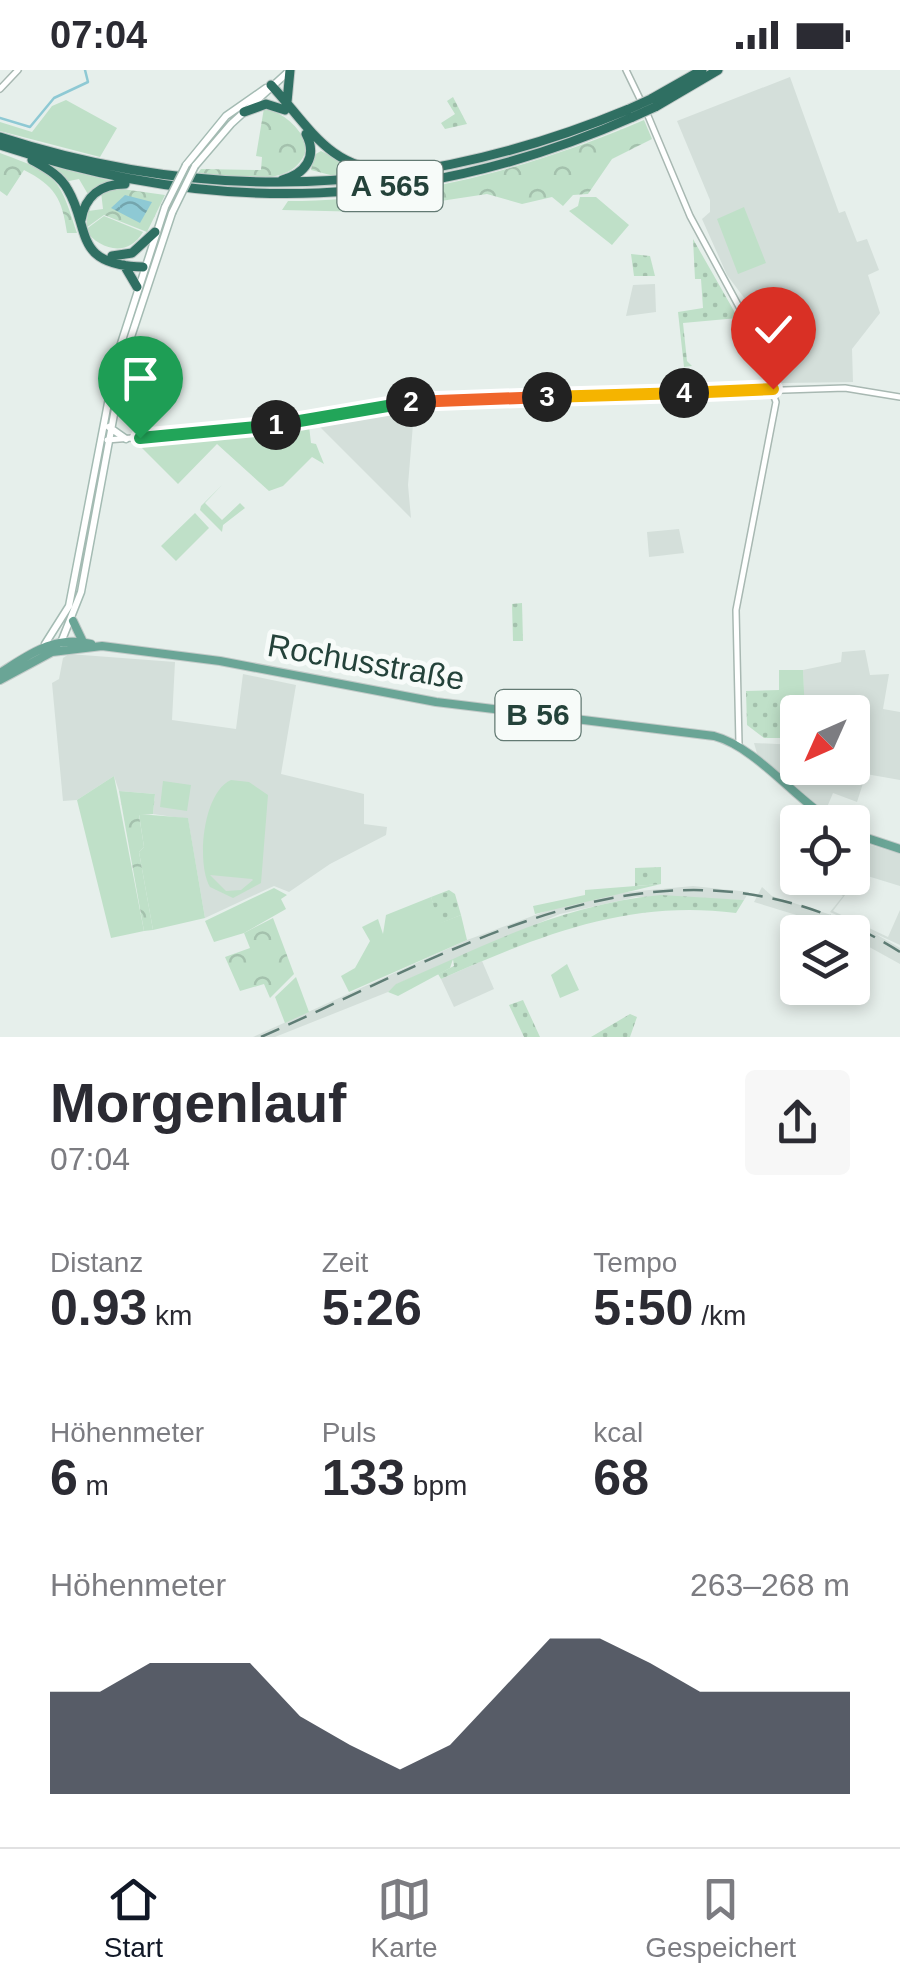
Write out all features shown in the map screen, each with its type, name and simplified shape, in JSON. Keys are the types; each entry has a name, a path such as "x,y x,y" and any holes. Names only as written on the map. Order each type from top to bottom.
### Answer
{"highway":[{"path":"286,107 290,70"},
{"name":"A 565","path":"653,103 702,70"},
{"name":"A 565","path":"0,145 138,184 249,195 347,192 507,162 631,113 718,70"},
{"path":"259,184 298,175 311,157 306,134 270,86"},
{"path":"244,112 266,104 286,107 326,150 348,164 414,171"},
{"name":"A 565","path":"0,137 116,168 259,184 319,184 414,171 504,152 631,113"},
{"path":"12,149 63,182 84,238 102,253 148,266"},
{"path":"80,223 85,203 93,194 105,186 138,184"},
{"path":"122,260 156,232"},
{"path":"122,260 137,287"}],"main road":[{"path":"62,644 73,622 106,440 105,426 137,287 190,165 226,116 290,70"},
{"path":"190,165 270,86"},
{"path":"48,648 62,620 75,576 96,447 148,278 156,232 169,210"},
{"path":"105,426 126,439"},
{"path":"96,447 106,440"},
{"path":"62,620 62,644"},
{"path":"73,622 83,642"},
{"name":"Rochusstraße","path":"48,648 83,642 102,646"},
{"name":"Rochusstraße","path":"62,644 220,661 436,702 714,736 739,744"},
{"name":"B 56","path":"0,676 48,648"},
{"path":"739,744 806,805"},
{"path":"870,839 900,849"}],"street":[{"path":"0,89 18,70"},
{"path":"626,70 675,181 744,316 773,389 776,415 736,610 739,744"},
{"path":"106,440 276,424 418,402 858,388 900,397"}],"shaded area":[{"path":"790,77 839,213 845,211 857,242 867,239 879,270 868,275 880,313 852,349 853,382 782,383 776,379 756,329 760,327 754,311 727,275 702,219 710,212 710,200 677,121"},
{"path":"655,284 656,312 626,316 633,285"},
{"path":"410,408 414,412 408,485 411,518 318,425"},
{"path":"679,529 684,553 649,557 647,532"},
{"path":"865,650 870,675 889,674 883,709 900,712 900,780 870,775 870,695 804,695 803,670 841,662 842,652"},
{"path":"69,654 175,662 172,720 236,729 243,674 296,685 281,774 364,794 364,824 387,827 386,835 330,864 289,892 274,886 205,918 188,819 153,814 155,794 119,791 114,776 77,800 63,801 52,683 59,679 63,658"},
{"path":"754,743 780,744 780,779 758,757"},
{"path":"786,785 862,785 857,802 833,793 828,805 814,805"},
{"path":"870,845 900,854 900,886 870,877"},
{"path":"693,886 749,892 744,900 636,897 560,914 397,984 388,992 275,1037 253,1037 467,940 557,907 606,894"},
{"path":"762,887 772,896 831,915 796,915 754,902"},
{"path":"900,910 900,945 874,933 900,948 900,964 870,947 870,928 888,937"},
{"path":"482,961 494,989 454,1007 441,979"}],"green space":[{"path":"453,97 467,124 445,129 441,123 455,114 447,101"},
{"path":"66,100 117,128 100,157 0,131 0,122 32,132 52,106"},
{"path":"264,108 284,117 300,132 307,146 291,170 262,178 197,174 201,169 261,170 262,157 256,156"},
{"path":"644,120 652,139 612,159 588,194 573,195 563,206 552,197 522,204 487,194 368,212 282,210 288,201 379,195 470,178 558,153"},
{"path":"321,151 355,168 358,174 342,178 311,170 314,155"},
{"path":"0,153 34,166 53,180 65,199 77,233 67,233 63,211 50,188 24,170 7,196 0,191"},
{"path":"47,165 116,182 89,196 79,179 64,182"},
{"path":"115,188 165,195 147,232 104,215 86,228 88,211 103,209 101,192"},
{"path":"580,197 596,197 629,225 612,245 569,211 578,206"},
{"path":"744,207 766,263 738,274 717,219"},
{"path":"104,216 143,232 130,245 106,246 85,230"},
{"path":"693,239 738,318 683,323 687,361 692,366 684,367 678,312 703,308 701,279 695,279"},
{"path":"631,254 650,256 655,276 634,276"},
{"path":"309,426 311,443 316,444 324,464 312,457 283,486 269,491 217,444 178,484 141,447"},
{"path":"222,485 205,503 222,520 240,503 245,508 223,525 222,532 200,510 201,506"},
{"path":"195,513 209,528 176,561 161,546"},
{"path":"522,603 523,641 513,641 512,604"},
{"path":"779,670 803,670 804,695 780,695 779,724"},
{"path":"779,690 780,738 764,738 747,725 746,691"},
{"path":"114,776 144,931 111,938 77,800"},
{"path":"231,780 249,782 268,795 261,883 233,898 210,887 203,862 208,813 221,787","holes":["210,875 252,879 241,890 226,891"]},
{"path":"163,781 191,785 187,811 160,807"},
{"path":"119,791 155,794 153,814 139,815 144,847 139,852 153,930 144,931"},
{"path":"139,814 188,818 205,918 153,930 139,852 144,847"},
{"path":"661,867 661,884 635,886 635,868"},
{"path":"661,884 535,914 533,906 585,895 585,890"},
{"path":"274,888 287,895 281,899 286,909 244,933 214,942 205,921"},
{"path":"449,890 455,894 461,915 439,924 431,897"},
{"path":"661,895 744,900 736,913 696,910 621,916 549,936 441,979 438,974 454,966 453,959 528,927 580,910"},
{"path":"431,897 440,923 461,915 467,940 349,992 341,976 355,968 370,941 362,927 378,919 383,934 386,915"},
{"path":"273,918 294,974 270,998 264,984 240,991 225,957 250,948 244,933"},
{"path":"453,959 450,968 398,996 388,992 396,984"},
{"path":"567,964 579,990 560,998 551,975"},
{"path":"296,977 309,1012 285,1023 275,997"},
{"path":"523,1000 540,1037 524,1037 509,1005"},
{"path":"630,1014 637,1017 630,1037 591,1037"}],"water":[{"path":"125,195 152,202 140,223 111,208"}],"waterway":[{"path":"0,118 30,127 54,98 88,82 85,70"}],"railway":[{"path":"261,1037 497,932 575,906 655,892 735,892 817,911 900,952"}],"route":[{"path":"140,438 311,420 418,402 773,389"}]}
